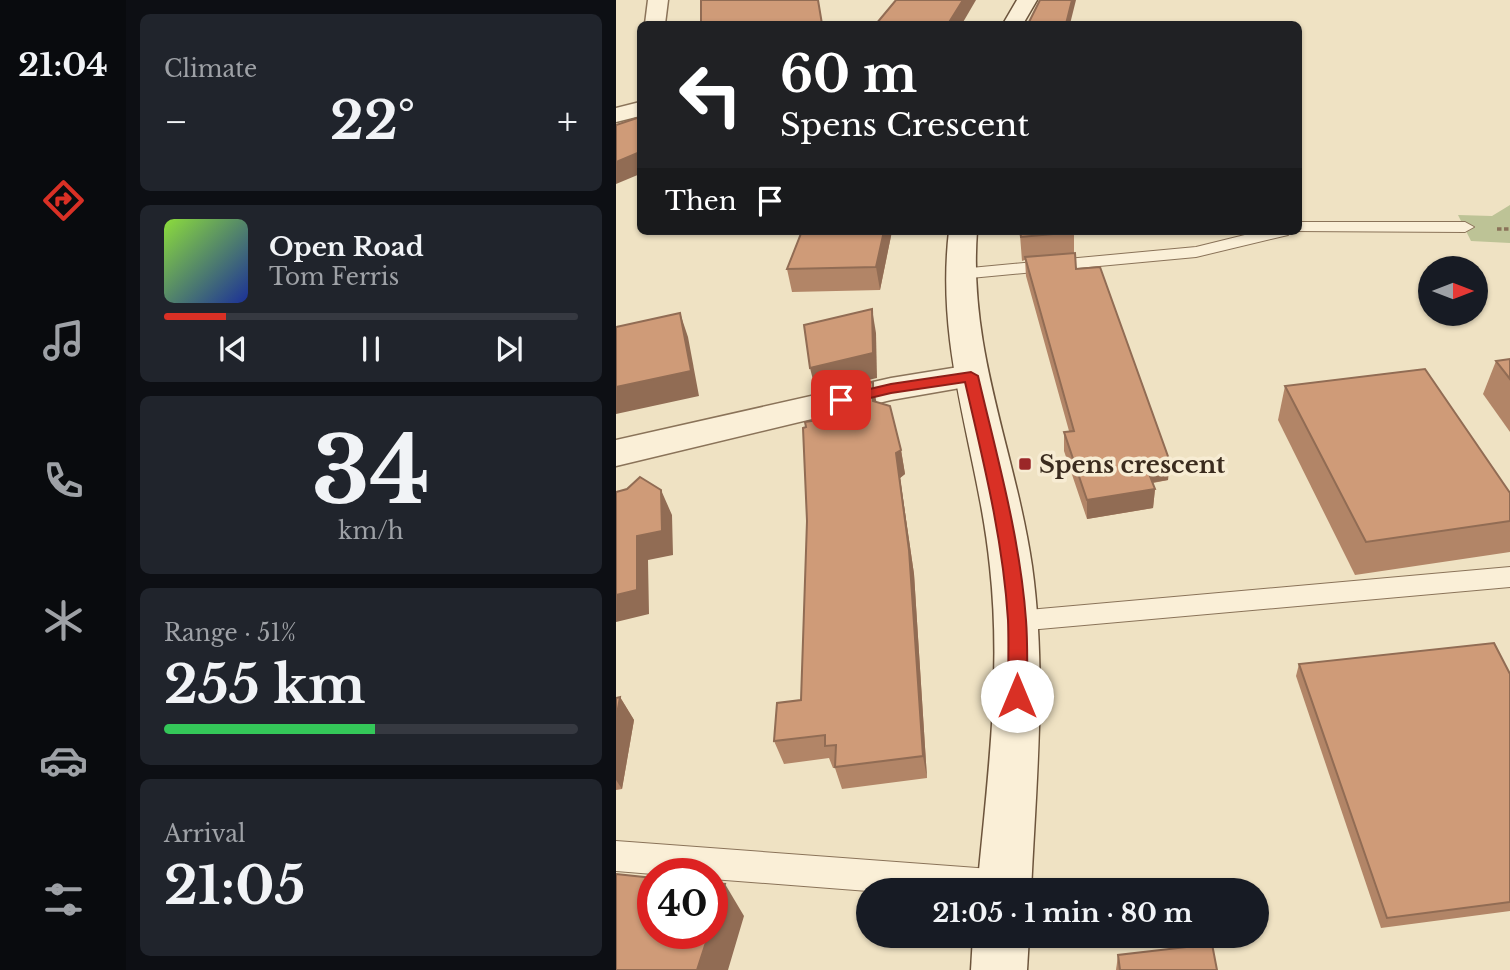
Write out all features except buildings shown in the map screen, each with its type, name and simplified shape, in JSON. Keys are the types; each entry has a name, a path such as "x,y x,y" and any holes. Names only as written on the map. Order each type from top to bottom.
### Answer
{"street":[{"path":"656,21 658,0"},
{"path":"1015,21 1027,0"},
{"path":"616,115 637,110"},
{"path":"962,235 962,321 971,376 1000,502 1017,621 1017,720 1005,878"},
{"path":"616,453 891,389 971,376"},
{"path":"999,970 1000,948"}],"lane":[{"path":"1302,227 1465,228"},
{"path":"960,274 1196,252 1266,235"},
{"path":"1017,621 1510,578"},
{"path":"616,856 856,886"}],"green space":[{"path":"1510,205 1510,243 1471,241 1458,215 1492,216"}],"place":[{"name":"Spens crescent","path":"1025,464"}],"route":[{"path":"841,400 971,376 1000,502 1011,564 1017,621 1017,696"}]}
